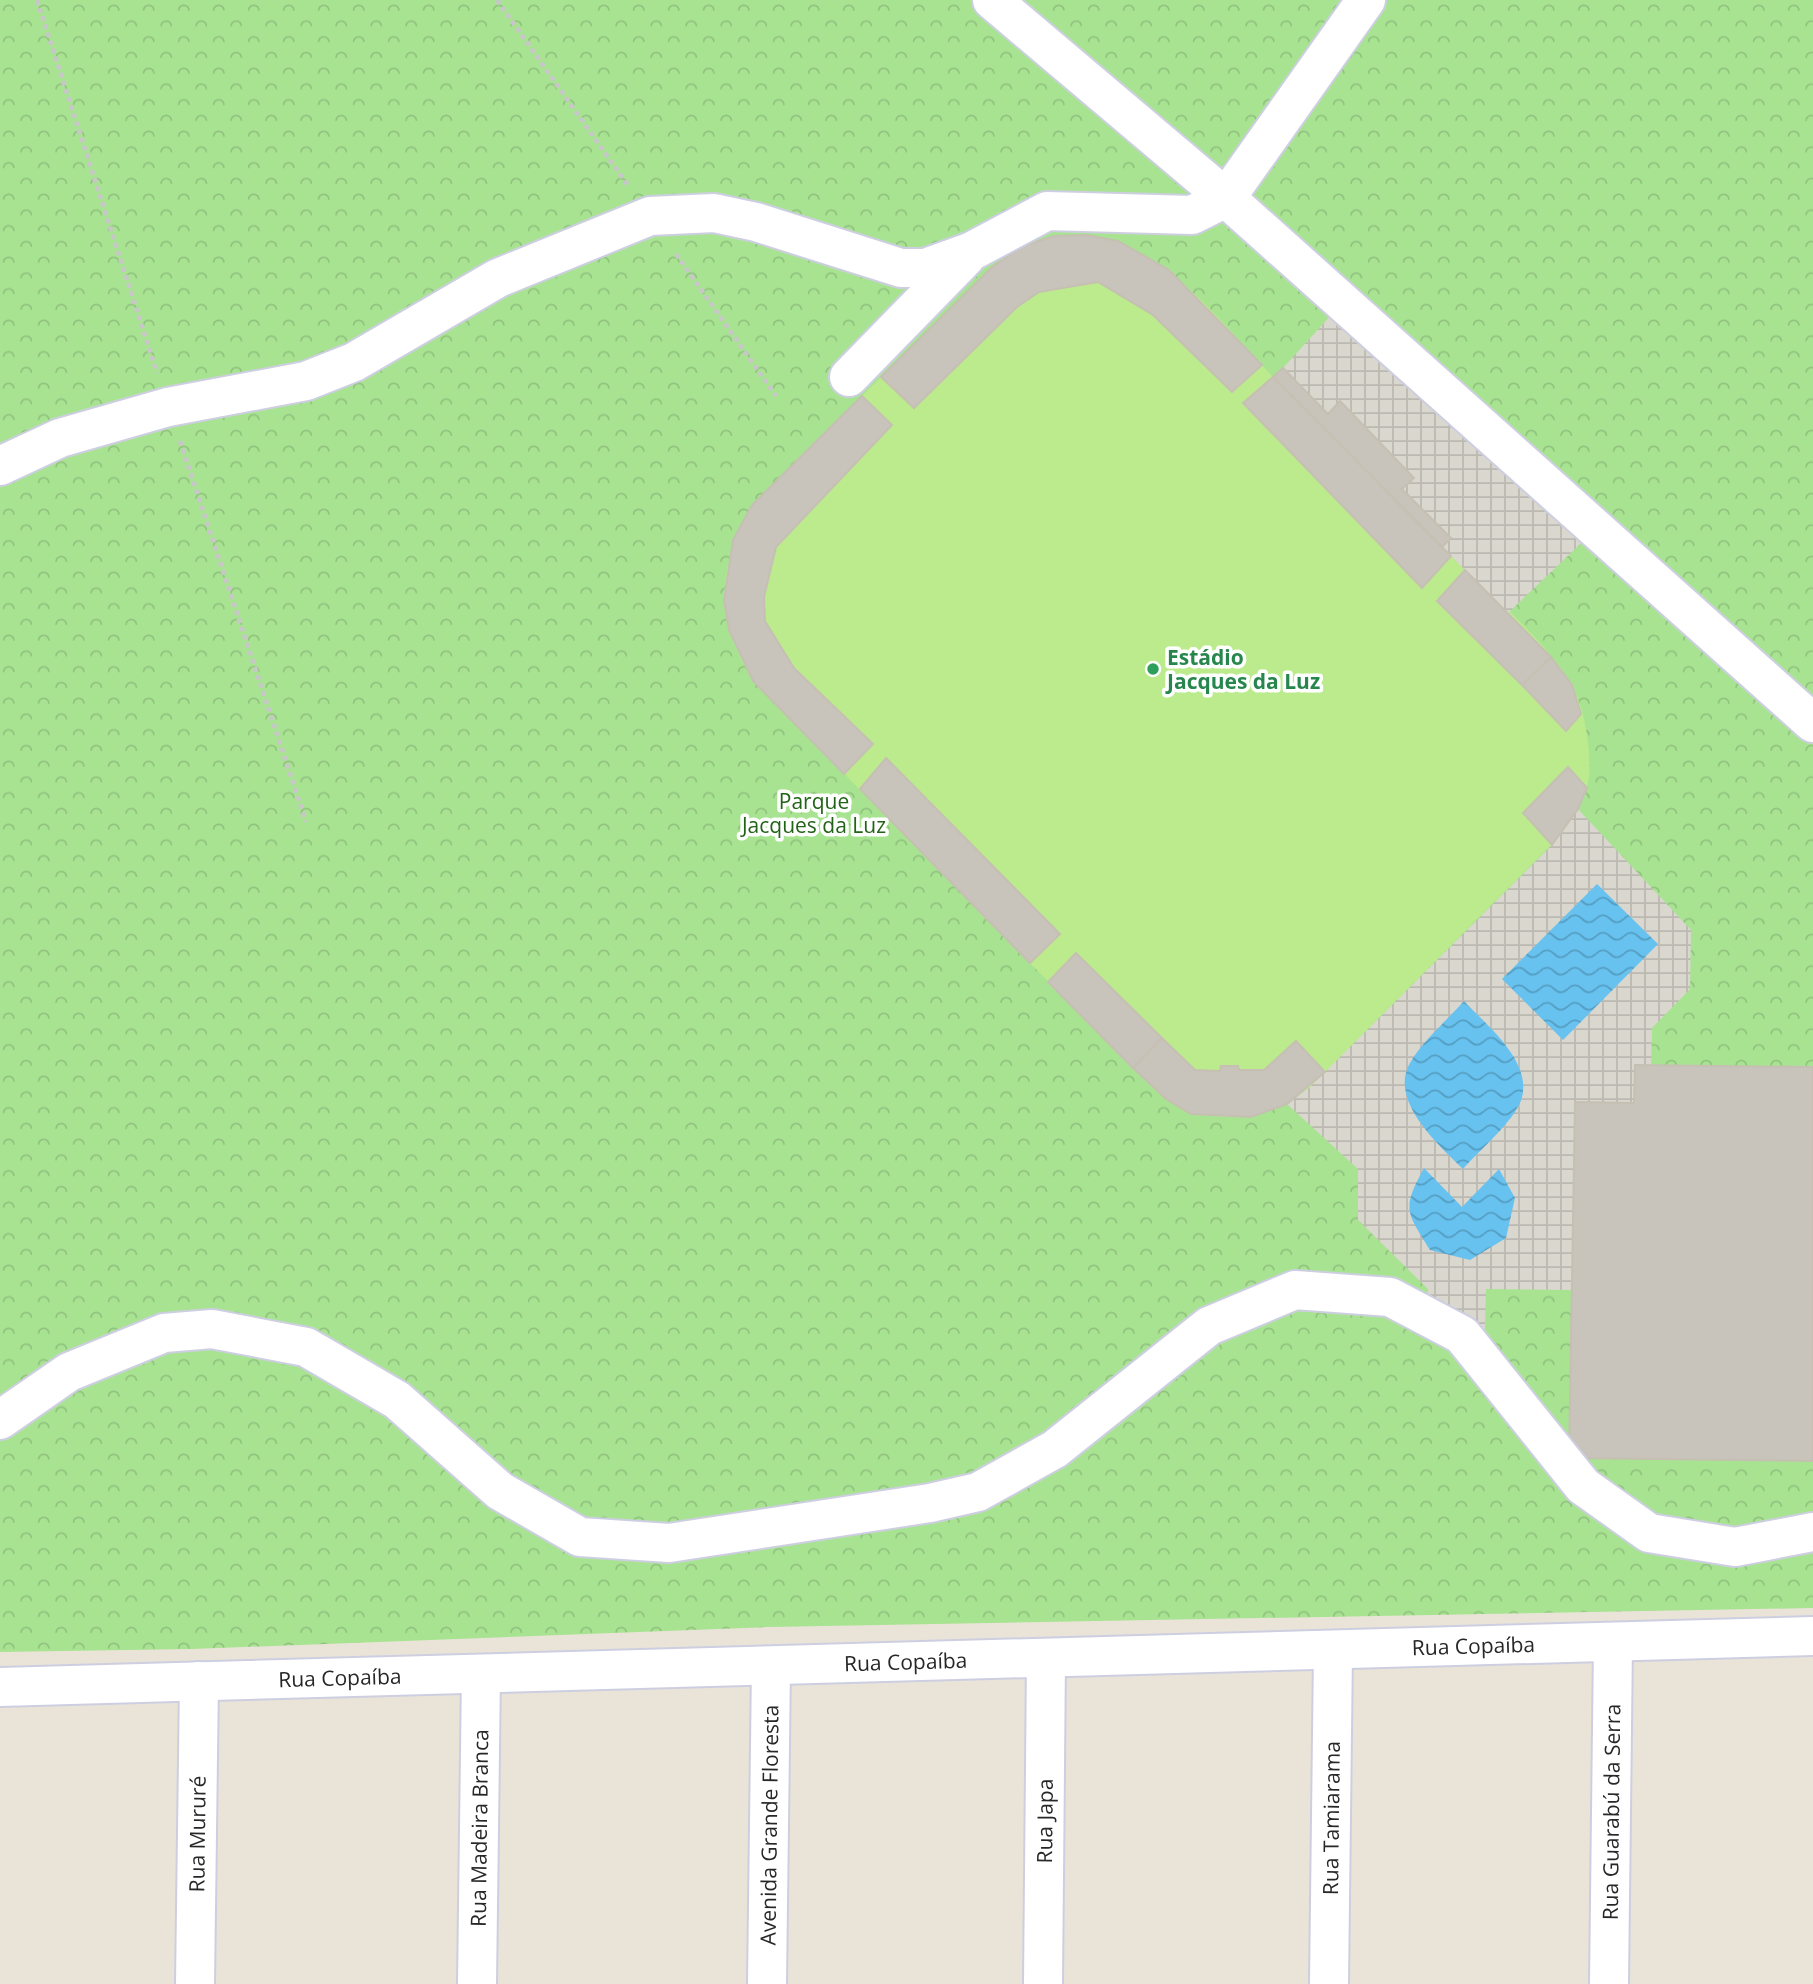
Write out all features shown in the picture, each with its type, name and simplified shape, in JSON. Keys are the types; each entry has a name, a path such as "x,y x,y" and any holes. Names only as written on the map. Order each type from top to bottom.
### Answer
{"street":[{"path":"992,0 1226,198 1813,723"},
{"path":"0,466 72,435 168,407 306,381 354,362 498,278 650,216 713,213 756,222 901,268 925,268 972,251 1047,211 1192,215 1226,198 1366,0"},
{"path":"849,377 972,251"},
{"path":"0,1420 69,1372 164,1333 212,1329 306,1347 397,1400 500,1491 580,1537 669,1543 930,1503 978,1492 1055,1449 1209,1326 1295,1290 1390,1297 1462,1335 1583,1486 1649,1533 1735,1547 1813,1532"},
{"name":"Rua Copaíba","path":"0,1687 1813,1636"},
{"name":"Rua Guarabú da Serra","path":"1609,1984 1613,1642"},
{"name":"Rua Tamiarama","path":"1329,1984 1333,1650"},
{"name":"Rua Japa","path":"1043,1984 1046,1658"},
{"name":"Avenida Grande Floresta","path":"767,1984 771,1666"},
{"name":"Rua Madeira Branca","path":"477,1984 481,1674"},
{"name":"Rua Mururé","path":"195,1984 199,1681"}],"green space":[{"name":"Parque Jacques da Luz","path":"0,0 1813,0 1813,1608 769,1627 192,1649 0,1652"},
{"name":"Estádio Jacques da Luz","path":"1087,235 1144,256 1168,272 1211,310 1273,377 1283,368 1328,414 1340,401 1414,478 1451,538 1442,548 1511,613 1560,667 1576,694 1587,732 1589,772 1586,791 1576,813 1557,839 1309,1088 1287,1104 1251,1117 1191,1114 1145,1080 753,681 731,635 726,614 727,572 732,551 752,505 992,267 1036,242"}],"shaded area":[{"path":"1343,302 1596,529 1508,613 1442,547 1451,538 1402,489 1414,478 1341,401 1328,414 1283,368"},
{"path":"1578,809 1691,930 1690,989 1652,1028 1651,1065 1635,1065 1634,1103 1576,1102 1572,1290 1486,1289 1484,1363 1428,1317 1428,1289 1358,1220 1358,1169 1287,1104 1309,1088 1552,845"}],"water":[{"path":"1597,884 1658,944 1563,1040 1502,979"},
{"path":"1464,1001 1508,1049 1522,1077 1523,1092 1518,1107 1507,1123 1463,1169 1420,1122 1411,1107 1405,1078 1410,1063 1421,1047"},
{"path":"1424,1168 1462,1207 1499,1169 1515,1198 1506,1238 1470,1260 1430,1250 1416,1227 1410,1210 1412,1193"}],"building":[{"path":"1087,235 1118,241 1169,270 1262,365 1232,392 1153,315 1098,282 1039,292 1017,307 914,408 881,377 992,267 1022,246 1054,236"},
{"path":"1283,368 1328,414 1340,401 1414,478 1402,489 1451,538 1442,547 1273,377"},
{"path":"1273,377 1451,556 1422,588 1243,403"},
{"path":"862,396 892,425 776,547 764,597 765,621 794,668 873,744 844,774 753,681 729,630 724,600 733,540 752,505"},
{"path":"1465,570 1551,657 1522,685 1437,601"},
{"path":"1551,657 1572,685 1581,714 1566,731 1522,685"},
{"path":"886,758 1060,934 1030,963 860,789"},
{"path":"1568,767 1587,788 1578,809 1552,845 1523,813"},
{"path":"1076,953 1162,1038 1133,1068 1048,982"},
{"path":"1162,1038 1195,1070 1220,1071 1221,1066 1238,1066 1239,1070 1264,1070 1296,1041 1325,1072 1287,1104 1251,1117 1191,1114 1166,1099 1133,1068"},
{"path":"1635,1065 1813,1067 1813,1461 1569,1458 1575,1102 1634,1103"}],"place":[{"name":"Estádio Jacques da Luz","path":"1153,669"}]}
